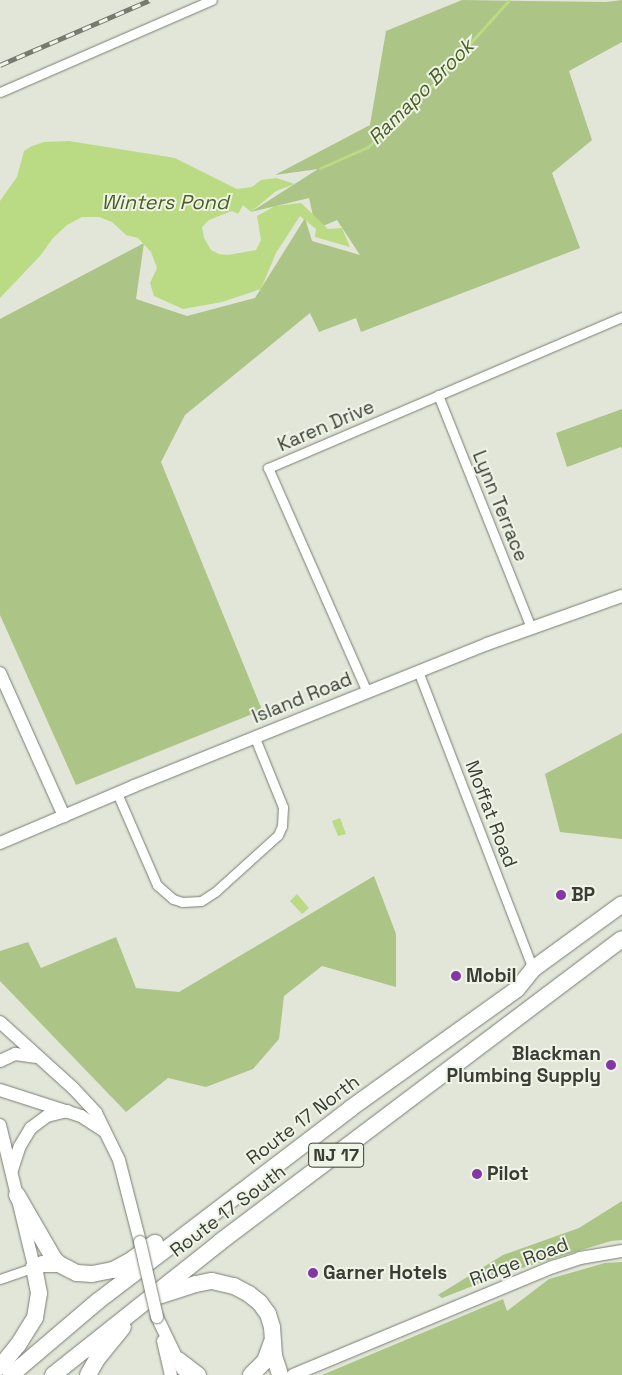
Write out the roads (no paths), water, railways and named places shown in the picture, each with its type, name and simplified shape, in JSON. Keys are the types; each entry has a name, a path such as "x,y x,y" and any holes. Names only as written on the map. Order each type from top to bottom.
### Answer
{"highway":[{"name":"Route 17 North","path":"11,1375 98,1300 240,1192 517,988 533,969 622,904"},
{"name":"Route 17 South","path":"53,1375 144,1301 622,939"},
{"path":"17,1195 49,1252 59,1264 77,1273 100,1274 130,1261 171,1231 240,1192"},
{"path":"0,1367 18,1345 35,1318 39,1293 34,1267 43,1264 59,1264"},
{"path":"88,1375 97,1359 144,1301 204,1282 219,1282 234,1286 249,1294 265,1308 272,1327 272,1342 280,1375"},
{"path":"250,1375 265,1361 272,1342"},
{"path":"173,1368 198,1375"}],"street":[{"path":"0,92 212,0"},
{"name":"Karen Drive","path":"367,692 268,468 622,317"},
{"name":"Lynn Terrace","path":"438,395 531,628"},
{"name":"Island Road","path":"0,843 117,793 418,671 622,596"},
{"name":"Moffat Road","path":"418,671 533,969"},
{"path":"0,673 64,816"},
{"path":"117,793 157,885 173,899 182,902 201,900 222,886 278,834 282,826 283,808 254,738"},
{"path":"0,1022 89,1104 106,1132 119,1160 157,1317 173,1368"},
{"path":"0,1062 15,1054 37,1057"},
{"path":"0,1090 88,1119 106,1132"},
{"path":"11,1172 20,1146 31,1128 48,1116 67,1111"},
{"path":"0,1125 34,1267 0,1279"},
{"name":"Ridge Road","path":"293,1375 553,1267 580,1258 622,1251"}],"water":[{"name":"Winters Pond","path":"69,141 175,158 237,189 252,187 261,180 276,178 295,184 276,191 251,212 243,205 238,214 232,211 209,220 202,227 204,238 211,250 219,254 228,255 256,250 261,240 257,216 275,206 301,203 328,229 342,228 350,247 315,237 316,229 300,216 276,253 261,289 222,302 183,309 154,296 150,283 157,268 151,252 138,238 126,235 112,222 99,217 82,217 67,225 53,238 40,256 0,298 0,201 17,177 24,151 44,142"},
{"path":"340,818 346,834 338,836 332,821"},
{"path":"297,894 309,908 302,914 290,901"}],"waterway":[{"name":"Ramapo Brook","path":"320,168 368,147 428,90 509,0"}],"railway":[{"path":"0,65 150,0"}],"place":[{"name":"BP","path":"561,895"},
{"name":"Mobil","path":"456,976"},
{"name":"Blackman Plumbing Supply","path":"611,1065"},
{"name":"Pilot","path":"477,1174"},
{"name":"Garner Hotels","path":"313,1273"}]}
